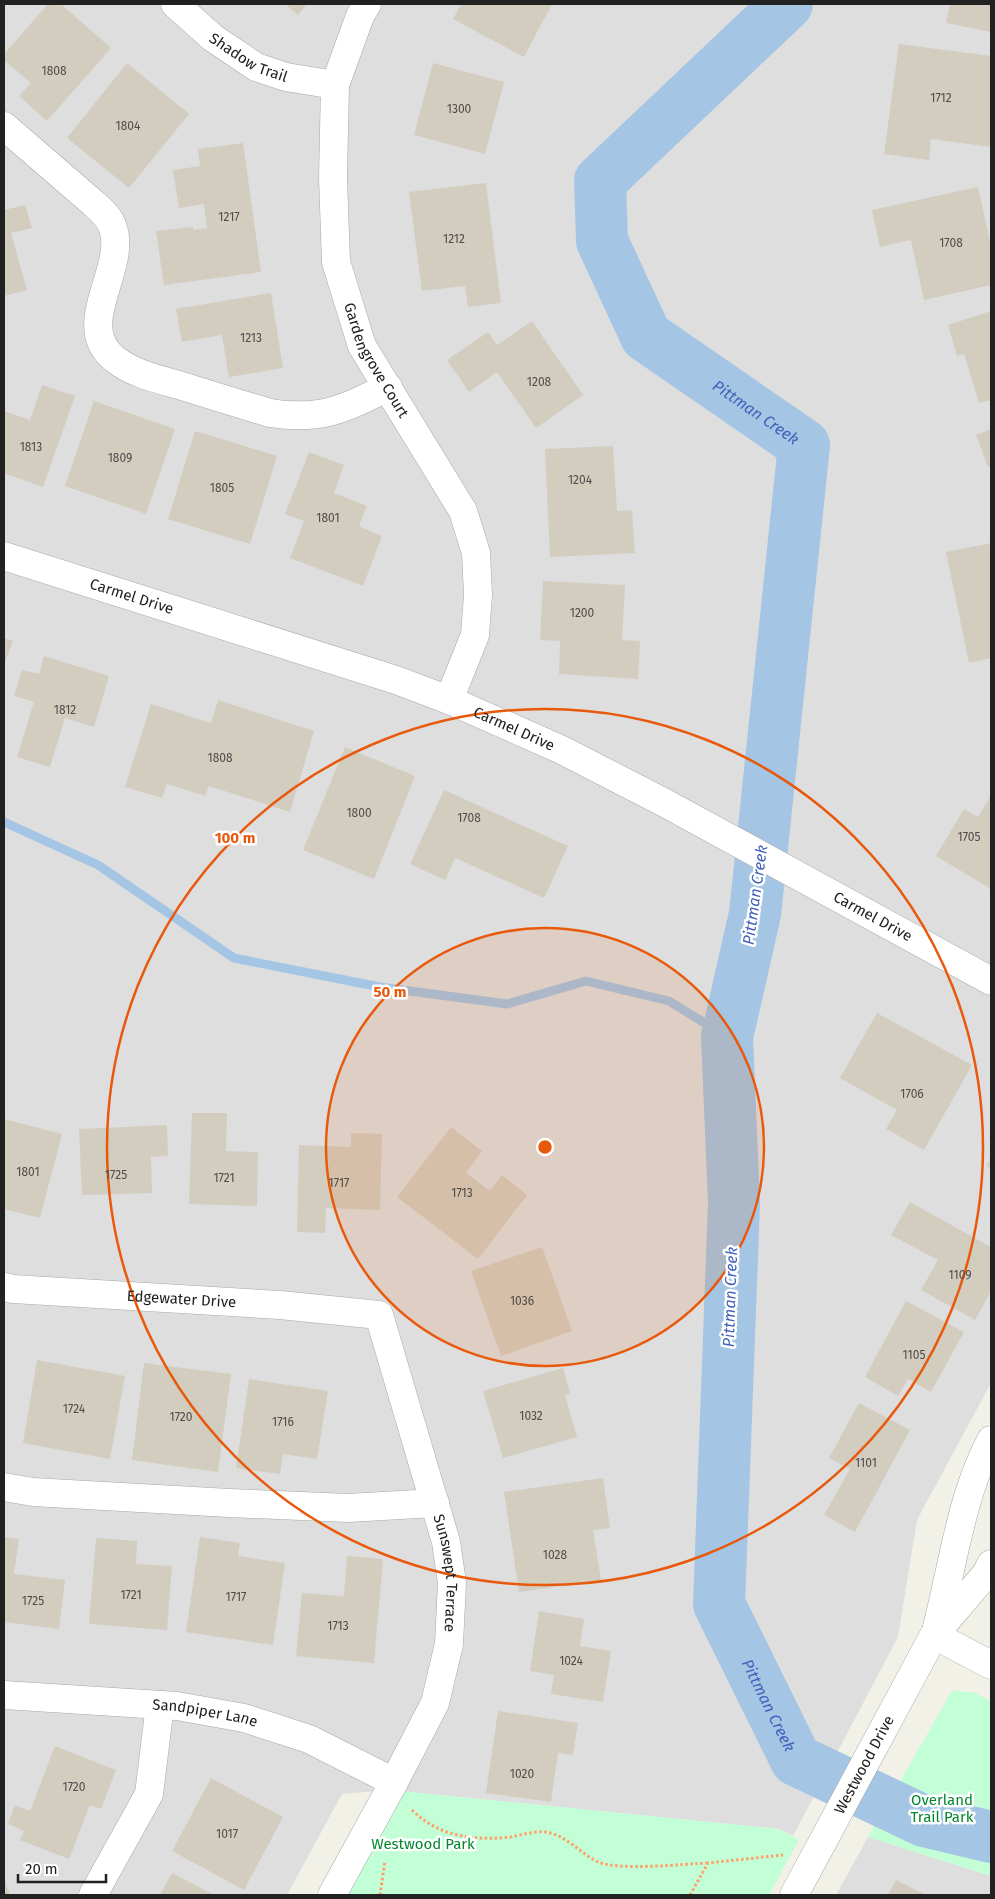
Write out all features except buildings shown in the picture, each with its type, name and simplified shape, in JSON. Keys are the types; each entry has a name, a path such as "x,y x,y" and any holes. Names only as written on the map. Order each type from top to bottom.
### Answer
{"street":[{"name":"Shadow Trail","path":"175,4 213,38 256,67 286,77 336,85"},
{"name":"Gardengrove Court","path":"367,4 360,16 336,85 333,178 336,262 362,346 464,511 476,553 478,595 475,635 449,700"},
{"path":"4,126 104,213 113,228 115,248 112,267 101,302 97,326 101,343 115,360 142,374 270,413 291,416 310,416 331,412 388,387"},
{"name":"Carmel Drive","path":"4,556 396,680 449,700 562,750 665,803 991,981"},
{"name":"Edgewater Drive","path":"4,1287 280,1305 357,1313"},
{"name":"Sunswept Terrace","path":"332,1895 435,1703 449,1644 452,1583 446,1542 379,1315 357,1313"},
{"name":"Westwood Drive","path":"934,1635 961,1524 981,1459 991,1440"},
{"path":"4,1487 33,1492 348,1508 435,1503"},
{"name":"Westwood Drive","path":"794,1895 934,1635 986,1574 991,1564"},
{"path":"934,1635 991,1665"},
{"name":"Sandpiper Lane","path":"4,1695 177,1706 244,1718 309,1739 394,1782"},
{"path":"94,1895 149,1794 160,1705"}],"path":[{"path":"410,1807 422,1820 467,1838 492,1839 545,1832 556,1836 598,1862 617,1866 708,1864 786,1854"},
{"path":"690,1895 708,1864"}],"shaded area":[{"path":"4,4 991,4 991,1383 917,1520 898,1637 793,1836 779,1829 390,1790 342,1794 287,1895 4,1895"},
{"path":"868,1837 991,1876 991,1895 836,1895"}],"green space":[{"name":"Overland Trail Park","path":"952,1691 973,1692 991,1701 991,1876 868,1837"},
{"name":"Westwood Park","path":"390,1790 779,1829 799,1840 769,1895 335,1895"}],"waterway":[{"name":"Pittman Creek","path":"787,4 600,181 602,241 646,336 804,445 755,914 727,1037 734,1203 719,1604 796,1760 924,1821 991,1837"},
{"path":"4,822 98,865 234,958 380,987 507,1004 586,981 669,1001 727,1037"}]}
